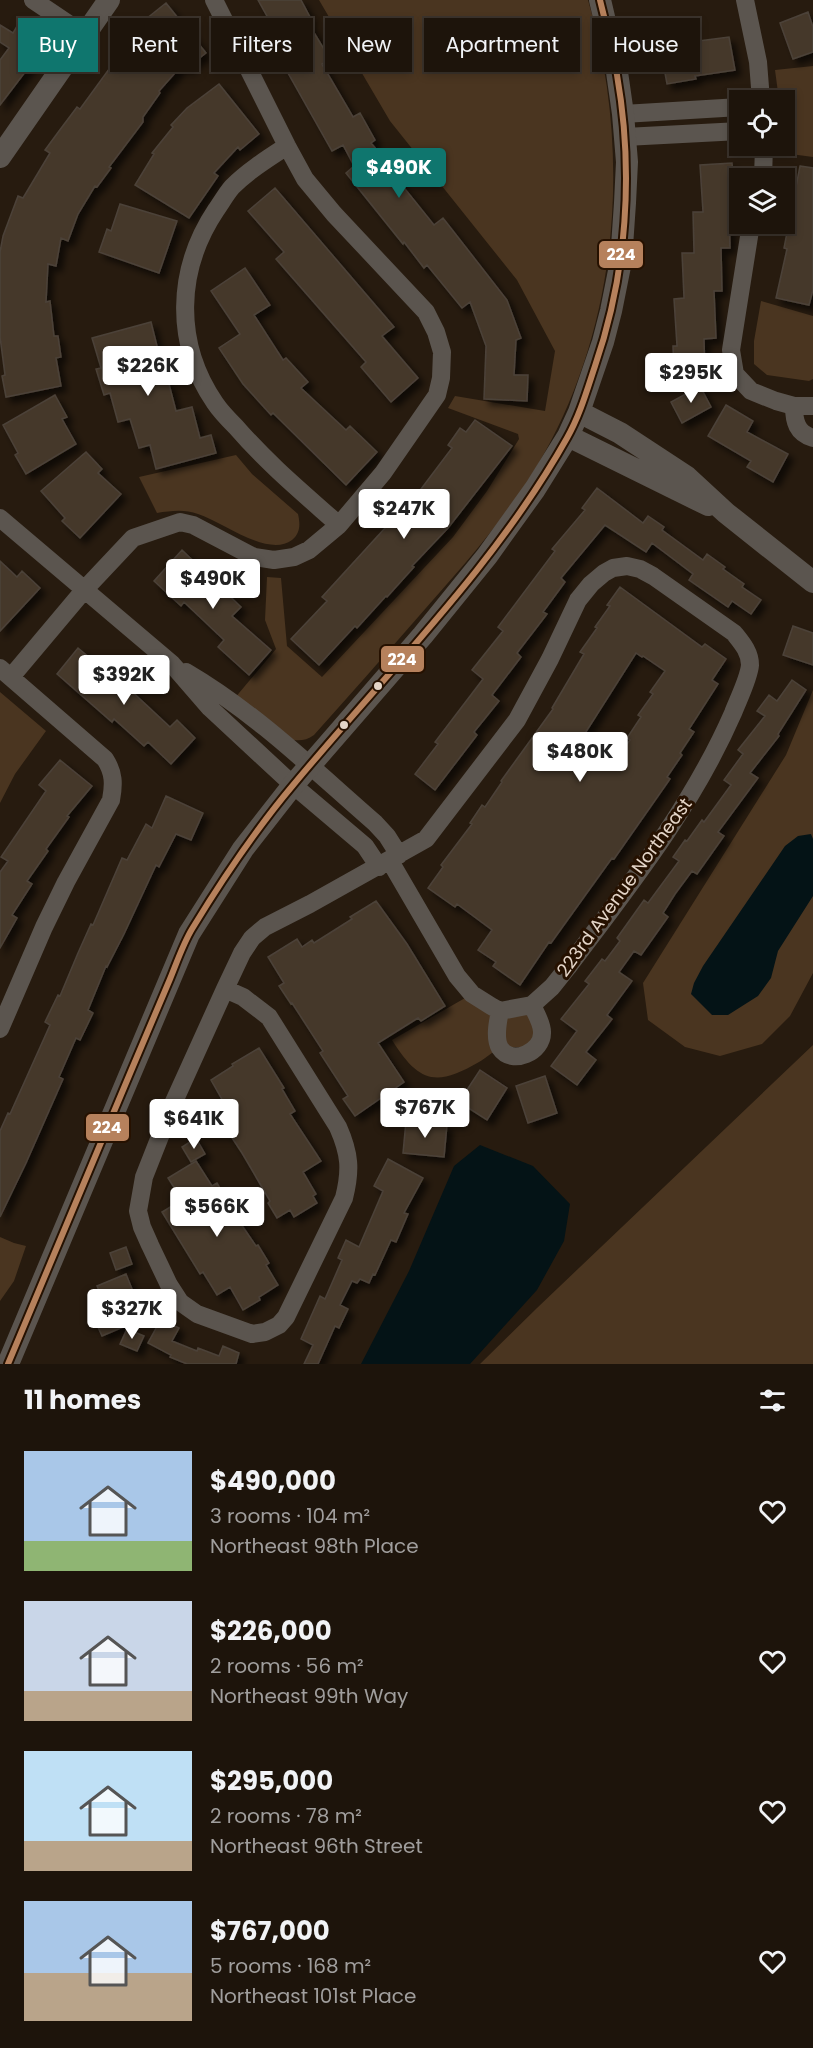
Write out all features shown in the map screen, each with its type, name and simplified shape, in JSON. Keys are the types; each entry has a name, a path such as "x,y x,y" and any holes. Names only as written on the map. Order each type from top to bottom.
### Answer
{"street":[{"path":"33,0 60,18"},
{"path":"97,18 109,0"},
{"path":"0,1029 44,927 111,800 114,785 112,771 105,759 5,672 133,538 180,522 193,525 254,557 274,560 294,557 309,550 339,525 383,473 433,402 441,378 442,352 436,332 426,312 334,214 305,179 214,0"},
{"path":"8,1364 9,1338 189,934 243,849 293,785 423,635 487,556 535,489 568,436 579,412 603,342 621,261 625,203 623,114 617,72 600,0"},
{"path":"745,0 758,62 760,90"},
{"path":"0,157 59,72"},
{"path":"623,114 729,108"},
{"path":"625,136 729,131"},
{"path":"287,146 257,165 231,189 204,228 192,260 184,296 187,334 195,368 215,404 276,470 339,525"},
{"path":"749,234 731,350 735,374 751,391 794,406 813,406"},
{"path":"794,406 794,419 798,428 802,434 813,438"},
{"path":"579,412 655,454 687,477 726,513 813,582"},
{"path":"568,436 726,513"},
{"path":"0,518 171,663 210,708 293,785 365,846 389,861"},
{"name":"223rd Avenue Northeast","path":"389,861 426,839 517,720 578,600 591,584 613,568 627,566 647,573 734,633 749,655 750,667 723,735 690,797 666,835 563,974 542,998 532,1005"},
{"path":"171,663 220,692 285,743 375,823 387,836 389,861 463,985 471,994 500,1011 532,1005 542,1032 541,1041 535,1048 527,1054 517,1056 508,1054 500,1048 497,1037 500,1011"},
{"path":"225,990 243,997 258,1007 277,1027 338,1127 346,1144 350,1162 349,1179 344,1198 291,1308 279,1325 265,1332 252,1334 197,1314 180,1302 169,1285 142,1227 138,1211 144,1177 172,1106 225,990 242,953 252,938 265,927 389,861"}],"shaded area":[{"path":"319,0 588,0 592,18 592,72 604,72 611,118 613,178 610,239 601,298 586,357 565,413 537,466 511,506 481,544 380,661 314,735 306,739 293,740 234,699 276,649 265,620 267,577 281,578 287,646 322,677 453,537 487,491 519,439 518,434 448,408 455,396 545,411 555,351 517,280 390,121 361,72 412,72 412,18 330,18"},
{"path":"813,66 813,157 795,155 795,90 778,90 775,70"},
{"path":"761,301 813,316 813,379 809,381 767,375 754,364 754,341"},
{"path":"236,455 252,474 298,514 298,531 292,540 271,545 245,537 193,512 157,513 139,477"},
{"path":"813,690 813,973 790,1016 762,1044 720,1056 685,1047 648,1020 643,983 786,755"},
{"path":"0,692 46,731 15,774 0,803"},
{"path":"811,834 813,839 813,896 778,951 771,978 758,996 728,1015 712,1015 691,994 703,966 785,846 798,836"},
{"path":"472,994 481,1001 532,1005 535,1048 498,1049 479,1062 451,1075 440,1077 420,1072 411,1065 392,1040"},
{"path":"813,1045 813,1364 480,1364 537,1308"},
{"path":"480,1145 533,1166 570,1204 564,1241 537,1290 470,1364 361,1364 409,1271 454,1166"},
{"path":"0,1237 26,1246 14,1281 0,1301"}],"building":[{"path":"258,0 301,0 310,18 268,18"},
{"path":"166,3 178,18 147,18"},
{"path":"808,12 813,27 813,52 793,59 780,23"},
{"path":"0,25 13,33 18,27 18,72 25,72 0,105 0,60 9,48 0,42"},
{"path":"313,31 325,51 325,62 322,64 325,72 353,117 360,113 375,140 371,143 400,177 397,179 434,225 443,218 507,300 521,338 516,340 514,375 528,375 527,401 484,399 486,346 470,302 462,308 427,265 424,268 404,242 403,244 346,173 354,166 343,145 332,151 287,72 313,72"},
{"path":"729,37 735,70 695,76 696,79 667,84 665,72 700,72 700,41"},
{"path":"199,44 206,53 199,59"},
{"path":"110,68 110,72 176,72 159,91 160,93 143,117 143,122 97,187 95,186 78,214 68,241 61,238 56,266 48,264 46,302 50,301 54,336 58,336 61,357 56,358 61,386 6,397 2,376 5,375 0,337 0,252 3,236 18,196 23,198 50,153 45,150 77,107 80,109"},
{"path":"219,84 259,134 240,150 238,147 214,173 218,176 189,218 135,185 154,154 152,153 173,127 171,125 187,108"},
{"path":"732,163 732,168 729,168 730,248 721,248 722,291 714,291 716,338 704,339 705,376 674,376 673,346 677,346 674,299 684,298 682,253 694,253 693,212 703,212 700,165"},
{"path":"800,166 813,168 813,290 809,305 776,298 787,249 784,248 787,234 795,234 795,192"},
{"path":"275,188 394,327 382,336 418,378 391,402 361,367 366,362 276,259 284,252 248,211"},
{"path":"120,204 177,221 159,273 99,252 107,229 111,231"},
{"path":"245,268 270,305 254,315 283,360 286,358 308,382 301,388 346,430 350,426 377,452 346,485 273,413 271,415 243,384 219,348 240,334 211,291"},
{"path":"151,322 157,346 155,347 176,411 192,407 200,438 211,435 216,453 156,469 150,445 139,448 130,419 118,422 110,393 104,395 96,369 101,368 92,338"},
{"path":"700,386 711,407 682,423 671,402"},
{"path":"55,395 67,417 62,419 76,444 26,474 15,455 18,453 3,425"},
{"path":"726,405 753,421 747,432 788,454 773,482 747,467 751,461 708,436"},
{"path":"475,420 512,446 448,528 412,566 414,567 319,665 291,639 327,601 322,597 410,499 412,501 452,448 448,445 460,428 466,432"},
{"path":"86,452 102,469 98,473 121,494 80,538 62,521 65,518 41,491"},
{"path":"597,488 643,523 648,516 664,527 662,530 703,560 707,554 744,584 742,587 761,600 751,614 732,601 728,607 689,580 693,574 652,543 646,552 605,525 561,578 565,582 543,612 547,614 517,653 521,657 492,695 499,701 474,732 477,735 435,790 415,774 438,744 435,742 483,679 472,670 503,631 498,627 555,551 552,549 585,510 582,508"},
{"path":"182,550 241,607 232,616 271,650 249,675 218,647 224,640 184,602 181,606 154,581"},
{"path":"0,561 17,577 22,571 40,588 0,631"},
{"path":"620,587 702,647 705,644 726,659 712,680 718,684 689,729 694,732 667,777 670,779 614,859 612,858 551,943 549,942 520,985 493,966 496,962 478,950 492,930 457,904 455,907 428,888 443,867 441,865 472,824 470,823 482,805 485,807 553,709 584,654 580,652 610,606 607,605","holes":["636,653 665,671 650,692 653,694 638,715 641,717 627,738 630,740 615,761 582,738"]},
{"path":"793,626 813,633 813,665 783,655"},
{"path":"78,648 108,673 110,671 170,727 177,720 195,738 171,764 148,742 144,746 114,719 112,722 57,674"},
{"path":"792,680 806,690 778,734 779,736 750,773 758,778 718,832 724,836 697,874 692,871 675,894 663,913 668,917 641,955 634,951 619,972 632,981 607,1015 612,1019 586,1052 596,1060 577,1085 551,1066 577,1031 561,1019 589,984 585,981 602,959 605,961 620,941 617,938 644,900 648,903 679,861 673,857 685,840 687,841 702,820 704,822 731,785 724,780 743,754 738,750 765,716 757,711 769,695 777,701"},
{"path":"60,760 92,786 67,816 69,817 27,881 32,884 12,915 17,918 0,948 0,872 8,861 1,857 46,791 39,785"},
{"path":"166,796 203,813 191,840 176,834 159,867 156,865 124,934 106,966 88,1010 93,1013 80,1040 76,1038 59,1077 63,1079 0,1217 0,1131 50,1025 45,1022 58,995 60,996 122,858 127,860 146,824 152,828"},
{"path":"376,901 407,944 445,1006 421,1021 418,1018 378,1043 404,1082 355,1116 343,1099 348,1096 320,1053 323,1051 279,986 284,983 268,957 297,939 302,947 312,940 314,943"},
{"path":"259,1048 284,1088 282,1089 295,1111 290,1114 321,1161 303,1172 316,1194 313,1196 317,1203 294,1217 290,1210 277,1218 268,1203 270,1201 242,1153 213,1109 224,1103 211,1080"},
{"path":"480,1070 507,1088 487,1120 459,1102"},
{"path":"545,1076 557,1113 528,1123 516,1086"},
{"path":"406,1121 447,1125 444,1157 403,1153"},
{"path":"196,1138 205,1154 191,1162 182,1147"},
{"path":"388,1159 423,1178 404,1213 408,1214 396,1242 391,1240 375,1275 373,1274 369,1283 360,1279 357,1283 352,1281 340,1305 348,1309 339,1328 335,1326 318,1364 304,1364 313,1345 301,1339 320,1296 325,1299 342,1260 338,1258 346,1240 359,1247 383,1191 374,1186"},
{"path":"196,1161 212,1186 217,1183 243,1227 256,1246 258,1245 278,1285 243,1310 230,1287 217,1295 203,1272 200,1274 162,1212 182,1200 168,1178"},
{"path":"126,1247 132,1264 116,1270 110,1253"},
{"path":"126,1274 134,1294 120,1300 130,1324 102,1336 93,1316 107,1310 97,1286"},
{"path":"161,1319 179,1328 172,1341 197,1351 198,1348 219,1356 223,1346 239,1353 236,1364 187,1364 170,1357 171,1355 148,1343"},
{"path":"127,1329 144,1336 137,1351 120,1344"}],"transit line":[{"name":"224","path":"8,1364 192,929 266,818 474,574 539,485 576,420 606,331 621,259 624,222 626,185 622,112 614,56 600,0"}]}
